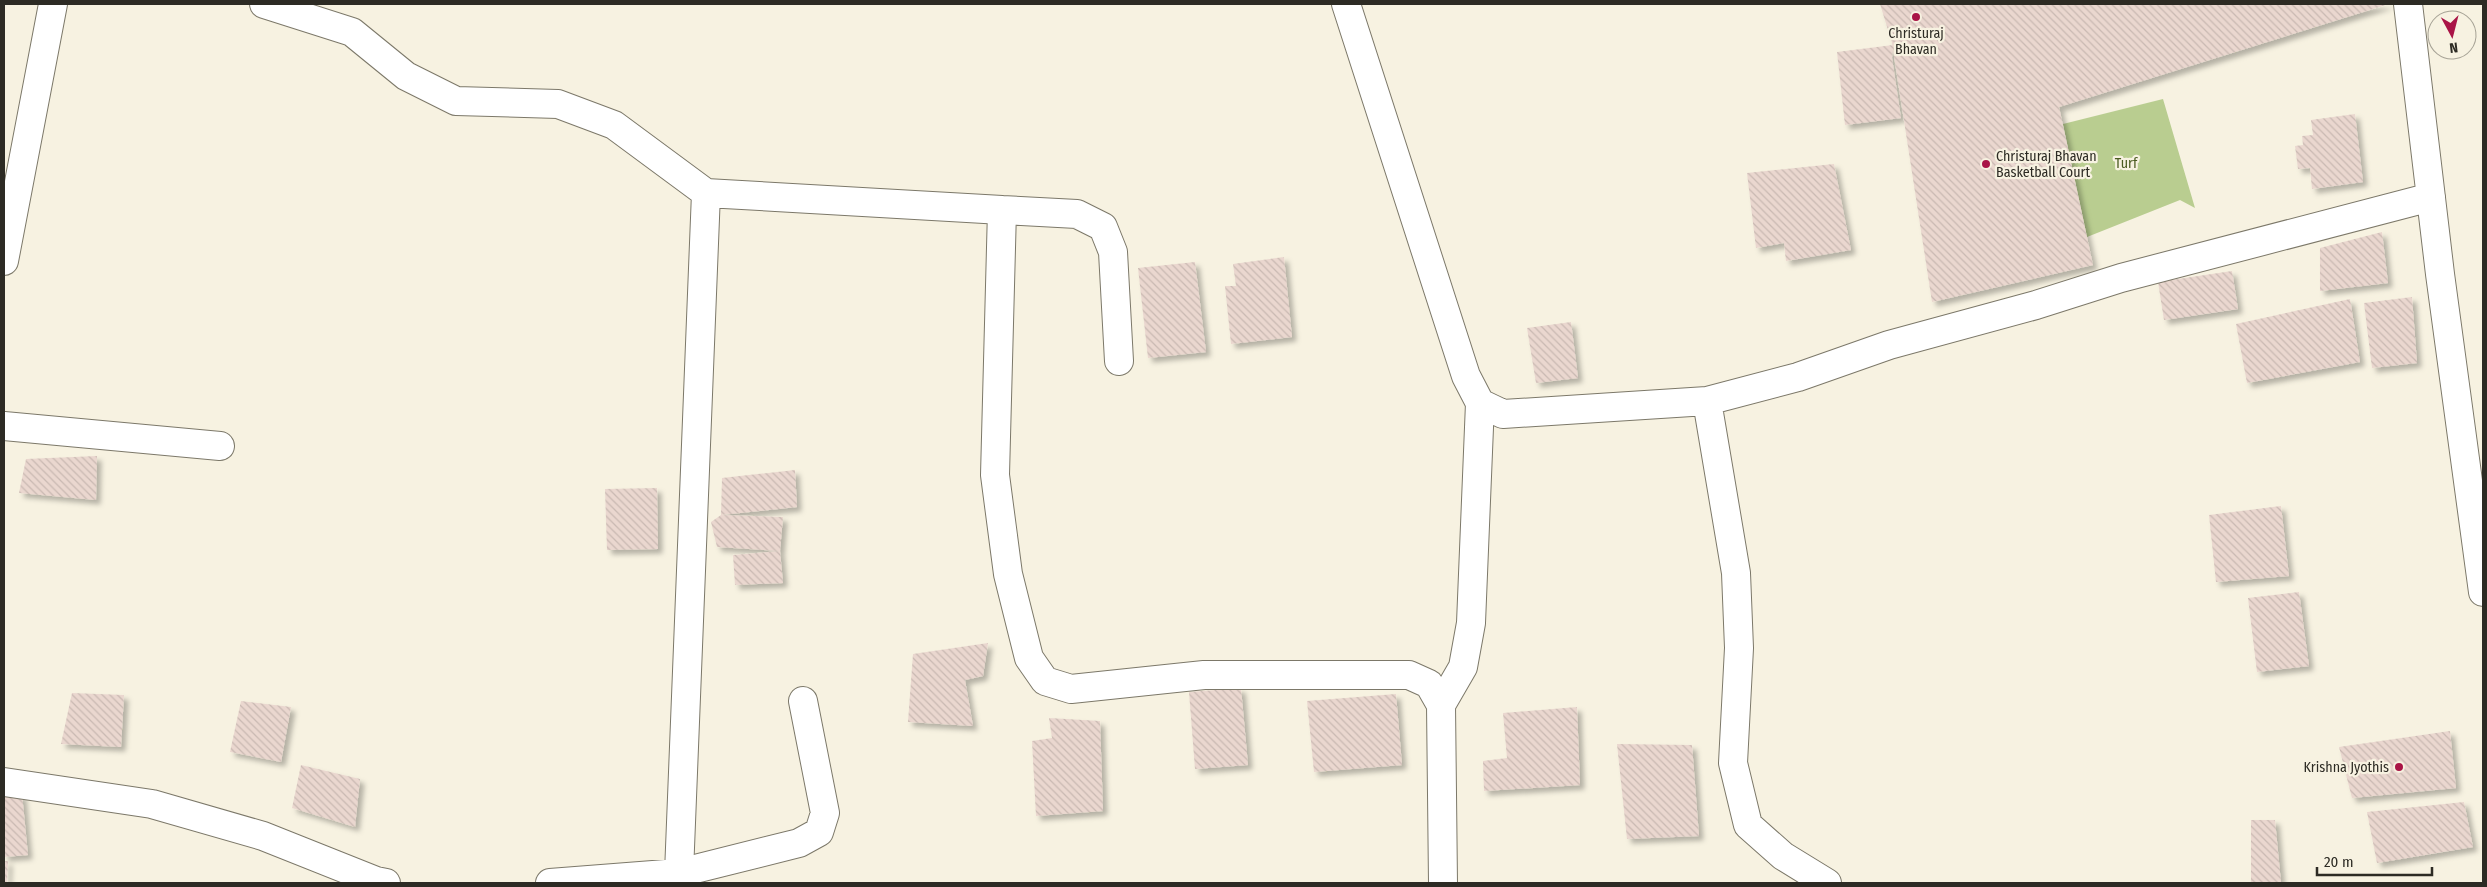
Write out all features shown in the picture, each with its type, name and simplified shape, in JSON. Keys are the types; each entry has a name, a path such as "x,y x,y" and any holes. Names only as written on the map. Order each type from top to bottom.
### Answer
{"street":[{"path":"4,261 53,4"},
{"path":"264,4 352,32 406,76 456,101 558,104 614,125 706,193 1077,214 1103,227 1113,252 1119,361"},
{"path":"1346,4 1466,376 1480,403 1471,623 1463,667 1441,705"},
{"path":"2408,4 2431,197 2483,592"},
{"path":"680,878 706,193"},
{"path":"1480,403 1503,414 1707,401 1798,377 1889,345 2036,305 2121,278 2431,197"},
{"path":"1002,210 995,475 1008,574 1029,658 1045,681 1071,689 1204,675 1409,675 1429,684 1441,705 1443,883"},
{"path":"1707,401 1736,573 1738,648 1732,763 1748,824 1783,856 1826,883"},
{"path":"4,426 220,446"},
{"path":"550,883 680,878 799,843 820,832 825,814 803,701"},
{"path":"4,782 152,804 263,836 376,881 386,883"}],"green space":[{"name":"Turf","path":"2163,99 2195,208 2180,200 2087,237 2063,124"}],"building":[{"path":"1880,4 2389,4 2059,107 2093,265 1932,302 1892,43"},
{"path":"1893,45 1892,58 1901,118 1845,125 1837,52"},
{"path":"2355,114 2363,182 2312,189 2310,168 2298,169 2295,146 2303,145 2302,136 2313,135 2311,120"},
{"path":"1834,164 1851,250 1786,261 1784,243 1756,248 1747,173"},
{"path":"2382,232 2388,283 2320,291 2320,248"},
{"path":"1284,257 1292,337 1231,344 1225,286 1236,286 1233,264"},
{"path":"1195,262 1206,352 1148,358 1138,268"},
{"path":"2232,271 2238,309 2164,320 2158,282"},
{"path":"2412,297 2417,363 2372,368 2364,303"},
{"path":"2350,299 2360,362 2247,383 2236,324"},
{"path":"1571,322 1578,378 1536,383 1527,328"},
{"path":"97,456 96,500 19,493 26,459"},
{"path":"795,470 797,507 721,515 722,478"},
{"path":"657,488 658,549 607,550 605,489"},
{"path":"2281,506 2289,576 2216,582 2209,515"},
{"path":"721,515 783,517 780,551 717,547 711,522"},
{"path":"780,551 783,583 735,585 733,555"},
{"path":"2299,592 2309,666 2257,672 2248,598"},
{"path":"988,643 983,676 965,680 973,726 908,722 913,654"},
{"path":"1241,688 1248,765 1195,769 1189,692"},
{"path":"72,693 124,695 121,747 61,744"},
{"path":"1396,694 1402,765 1314,772 1307,701"},
{"path":"241,701 291,707 281,762 230,752"},
{"path":"1577,707 1580,785 1484,791 1483,761 1507,758 1503,713"},
{"path":"1049,718 1100,721 1103,811 1036,816 1032,741 1052,738"},
{"name":"Krishna Jyothis","path":"2450,731 2456,788 2352,798 2339,747"},
{"path":"1617,744 1692,745 1699,836 1627,839"},
{"path":"301,765 360,779 355,827 292,808"},
{"path":"22,794 28,855 4,857 4,796"},
{"path":"2464,802 2473,847 2377,863 2367,812"},
{"path":"2251,820 2275,820 2281,883 2251,883"},
{"path":"4,861 8,861 7,883 4,883"}],"place":[{"name":"Christuraj Bhavan","path":"1916,17"},
{"name":"Christuraj Bhavan Basketball Court","path":"1986,164"},
{"name":"Krishna Jyothis","path":"2399,767"}]}
